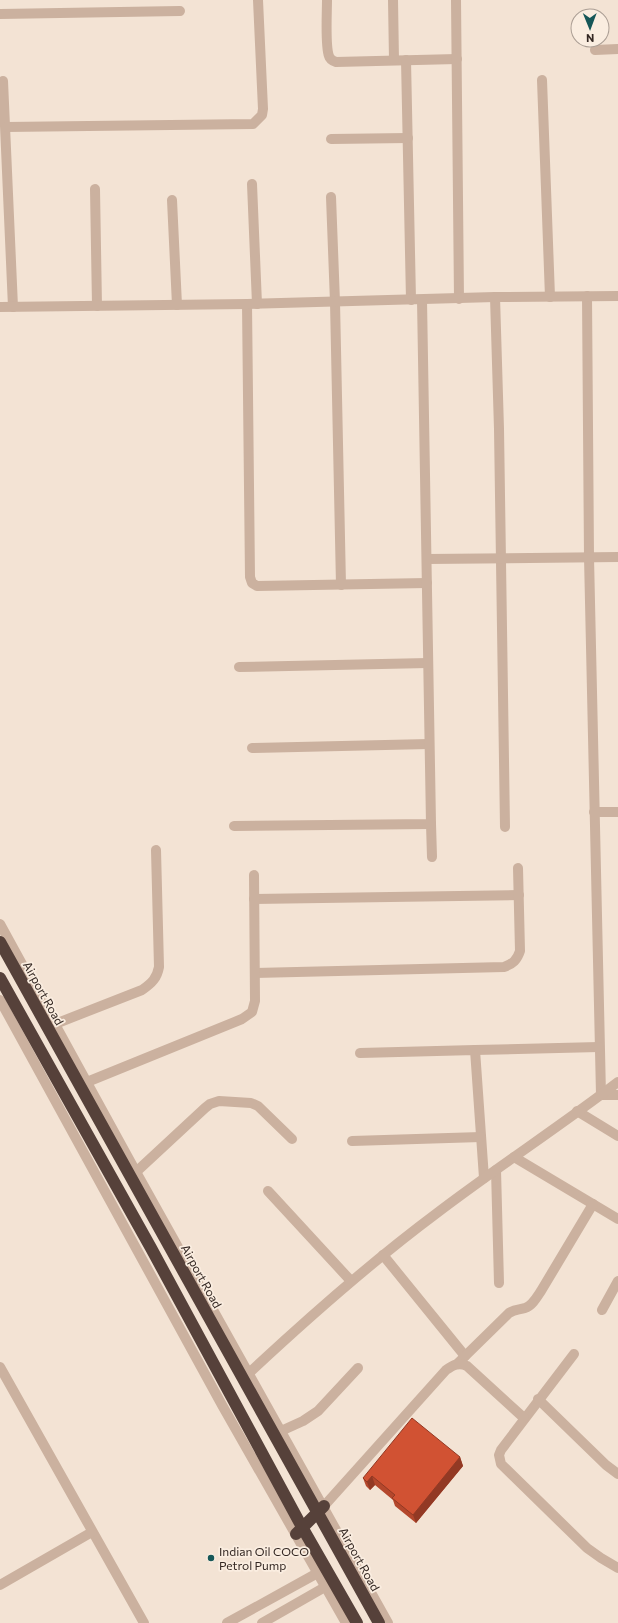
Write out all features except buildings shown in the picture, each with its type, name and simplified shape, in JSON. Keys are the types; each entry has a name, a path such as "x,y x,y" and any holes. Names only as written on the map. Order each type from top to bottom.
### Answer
{"highway":[{"name":"Airport Road","path":"0,942 321,1510 379,1623"},
{"path":"0,978 3,1000 155,1255 299,1531 330,1584 356,1623"},
{"path":"299,1531 321,1510"}],"street":[{"path":"6,127 253,124 262,115 258,0"},
{"path":"327,0 328,54 332,60 336,62 456,59"},
{"path":"393,0 394,60"},
{"path":"456,0 459,299"},
{"path":"0,14 180,11"},
{"path":"595,50 618,50"},
{"path":"406,60 411,300"},
{"path":"542,80 550,297"},
{"path":"3,81 13,307"},
{"path":"331,139 408,138"},
{"path":"252,184 251,581 257,586 427,583"},
{"path":"95,189 97,306"},
{"path":"331,197 336,302 341,585"},
{"path":"172,200 177,305"},
{"path":"587,296 589,557 601,1095"},
{"path":"0,307 252,304 495,297 618,296"},
{"path":"495,297 501,558 504,827"},
{"path":"422,300 432,857"},
{"path":"427,559 618,557"},
{"path":"239,667 428,663"},
{"path":"252,748 429,744"},
{"path":"594,812 618,812"},
{"path":"234,826 431,824"},
{"path":"55,1024 142,990 152,984 159,967 156,850"},
{"path":"255,973 504,967 512,964 520,951 518,868"},
{"path":"87,1082 248,1016 255,1007 254,875"},
{"path":"254,899 519,895"},
{"path":"0,924 136,1172 281,1431 321,1510 388,1623"},
{"path":"360,1053 599,1047"},
{"path":"474,1050 484,1178"},
{"path":"248,1374 306,1320 383,1255 484,1178 618,1082"},
{"path":"601,1095 618,1095"},
{"path":"136,1172 205,1108 214,1102 243,1101 255,1104 292,1139"},
{"path":"577,1111 618,1136"},
{"path":"352,1141 481,1137"},
{"path":"514,1157 618,1219"},
{"path":"496,1170 499,1283"},
{"path":"268,1191 351,1281"},
{"path":"321,1510 446,1370 457,1364 509,1313 516,1309 527,1308 542,1291 593,1204"},
{"path":"383,1255 465,1356"},
{"path":"602,1310 618,1281"},
{"path":"574,1354 538,1399 501,1450 501,1464 588,1548 618,1568"},
{"path":"457,1364 467,1366 524,1418"},
{"path":"0,1367 144,1623"},
{"path":"281,1431 303,1421 318,1411 358,1368"},
{"path":"538,1399 606,1465 618,1474"},
{"path":"0,1584 92,1532"},
{"path":"227,1623 322,1571"},
{"path":"262,1623 330,1584 346,1623"}],"place":[{"name":"Indian Oil COCO Petrol Pump","path":"211,1558"}]}
